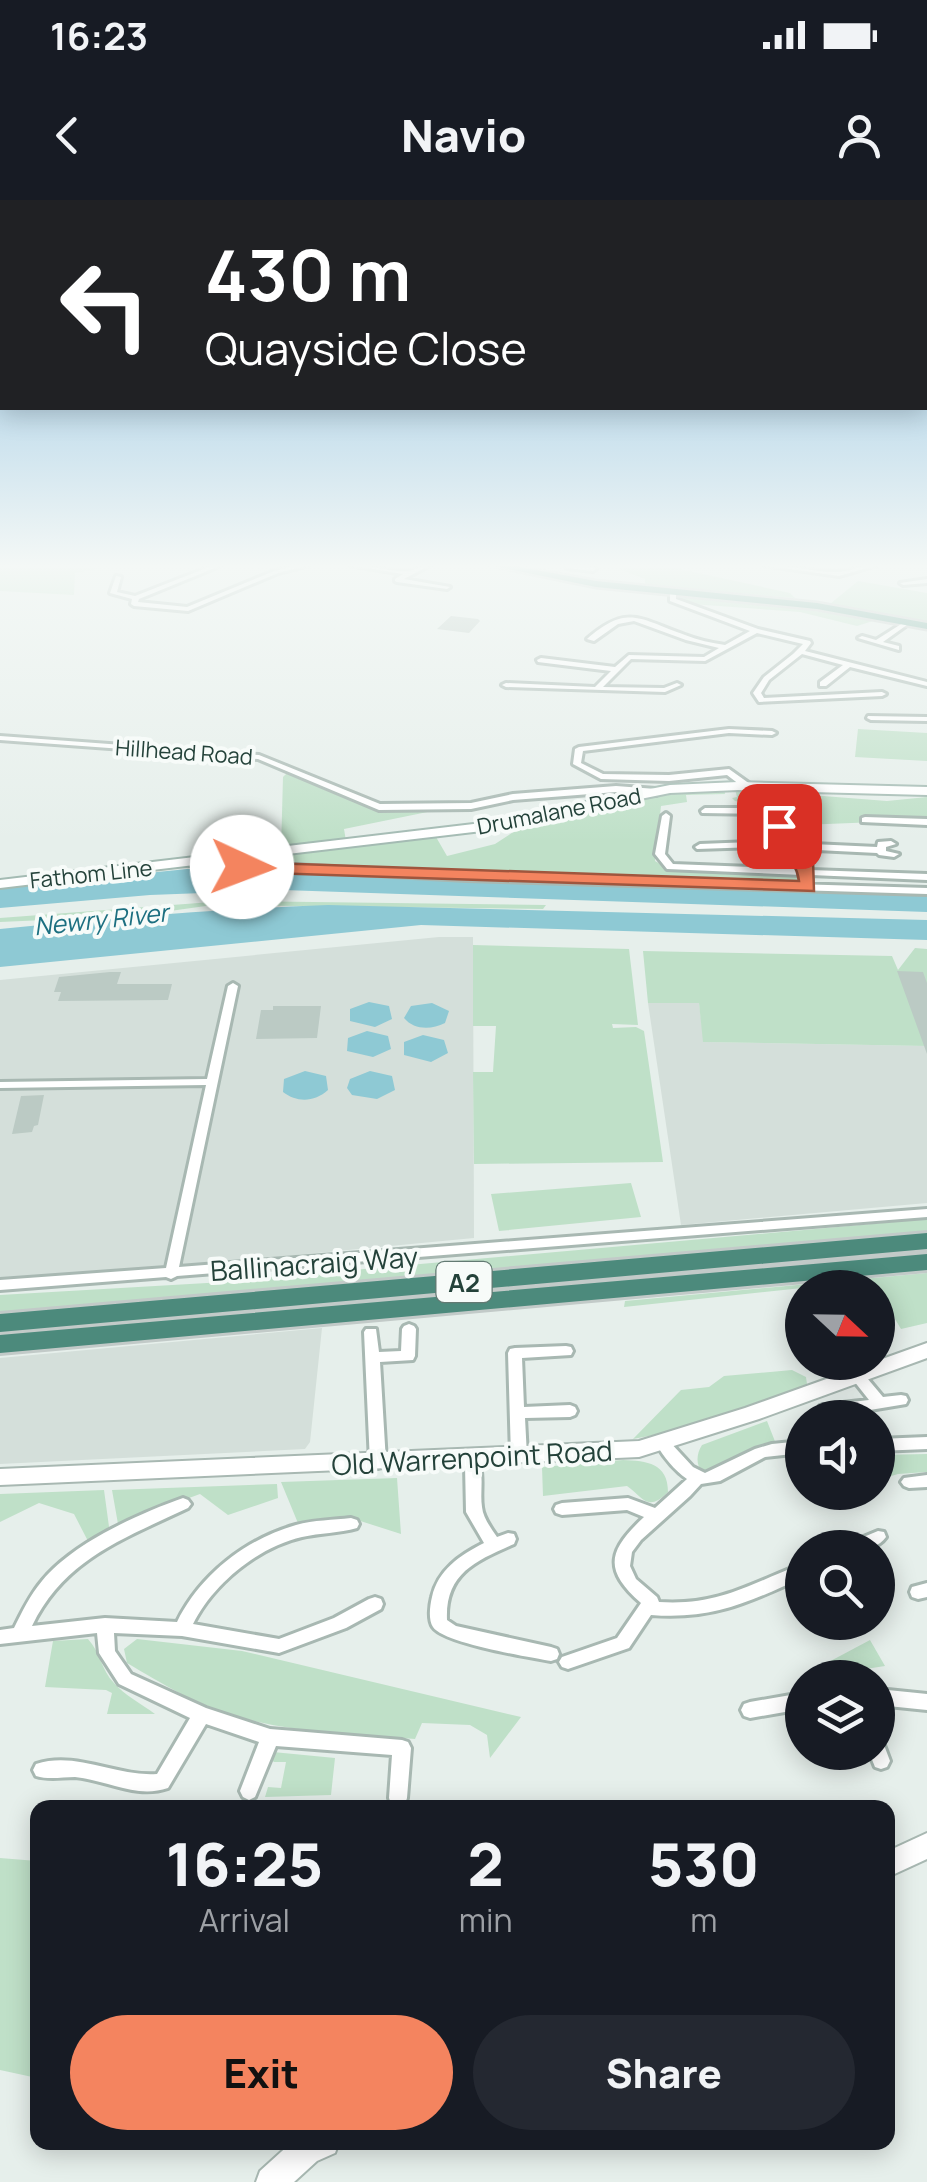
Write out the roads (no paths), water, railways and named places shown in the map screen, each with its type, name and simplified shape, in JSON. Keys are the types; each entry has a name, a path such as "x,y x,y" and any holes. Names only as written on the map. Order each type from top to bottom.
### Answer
{"highway":[{"name":"A2","path":"0,1323 927,1241"},
{"name":"A2","path":"0,1344 927,1262"}],"main road":[{"name":"Drumalane Road","path":"193,863 242,862 482,828 656,792 746,786 927,791"},
{"name":"Fathom Line","path":"0,884 193,863"},
{"name":"Old Warrenpoint Road","path":"895,1362 927,1350"},
{"name":"Old Warrenpoint Road","path":"0,1477 639,1450 846,1380"},
{"path":"895,1861 927,1846"},
{"path":"272,2182 306,2150"}],"street":[{"path":"597,689 614,668 632,657"},
{"path":"661,657 696,661 703,657"},
{"path":"759,698 761,683 794,657"},
{"path":"825,657 927,684"},
{"path":"541,660 614,668"},
{"path":"842,684 826,682 850,663"},
{"path":"549,672 562,664"},
{"path":"506,685 664,690 677,686"},
{"path":"744,698 781,702 882,694"},
{"path":"871,718 927,719"},
{"path":"746,786 735,774 722,771 669,778 601,776 577,764 579,749 729,731 772,732"},
{"name":"Hillhead Road","path":"0,738 259,757 379,807 472,806 513,796 616,789 656,792"},
{"path":"705,811 776,811 788,844 804,860 808,887"},
{"path":"680,821 666,818 660,846 665,865 927,876"},
{"path":"865,820 926,825"},
{"path":"700,847 788,844 889,849"},
{"path":"242,862 927,891"},
{"path":"171,1274 233,986"},
{"path":"0,1084 210,1082"},
{"name":"Ballinacraig Way","path":"0,1285 927,1213"},
{"path":"373,1357 408,1356 409,1329"},
{"path":"372,1332 378,1462"},
{"path":"519,1456 516,1353 566,1351"},
{"path":"861,1380 878,1400"},
{"path":"895,1401 901,1400"},
{"path":"518,1413 570,1411"},
{"path":"895,1443 927,1442"},
{"path":"663,1444 681,1468 696,1478 712,1480 768,1450 785,1449"},
{"path":"469,1459 474,1464 474,1512 500,1542 457,1564 444,1584 436,1608 438,1623 452,1632 550,1654"},
{"path":"568,1662 623,1642 652,1602 628,1578 622,1558 627,1542 654,1514 684,1496 696,1478"},
{"path":"19,1635 45,1584 64,1564 183,1504"},
{"path":"562,1509 628,1504 654,1514"},
{"path":"182,1629 192,1607 218,1576 288,1534 351,1524"},
{"path":"647,1608 686,1613 715,1608 785,1578"},
{"path":"0,1637 105,1625 182,1629 280,1646 340,1623 375,1604"},
{"path":"105,1625 107,1653 125,1680 202,1715 270,1737 402,1748 398,1798"},
{"path":"895,1699 927,1702"},
{"path":"750,1710 785,1704"},
{"path":"42,1770 77,1769 139,1784 162,1782 202,1715"},
{"path":"248,1791 270,1737"}],"water":[{"path":"187,869 927,894 927,912 283,890 150,895 0,908 0,888"},
{"name":"Newry River","path":"328,905 927,920 927,940 421,925 0,967 0,929"},
{"path":"369,1002 389,1006 392,1019 375,1027 350,1021 350,1009"},
{"path":"432,1003 449,1011 445,1023 423,1028 404,1018 411,1006"},
{"path":"367,1031 388,1036 391,1049 373,1057 347,1051 348,1038"},
{"path":"423,1035 444,1040 448,1053 431,1062 404,1055 404,1042"},
{"path":"305,1071 326,1076 328,1090 306,1100 283,1092 284,1079"},
{"path":"370,1071 392,1076 395,1090 377,1099 352,1095 347,1088 350,1079"}]}
